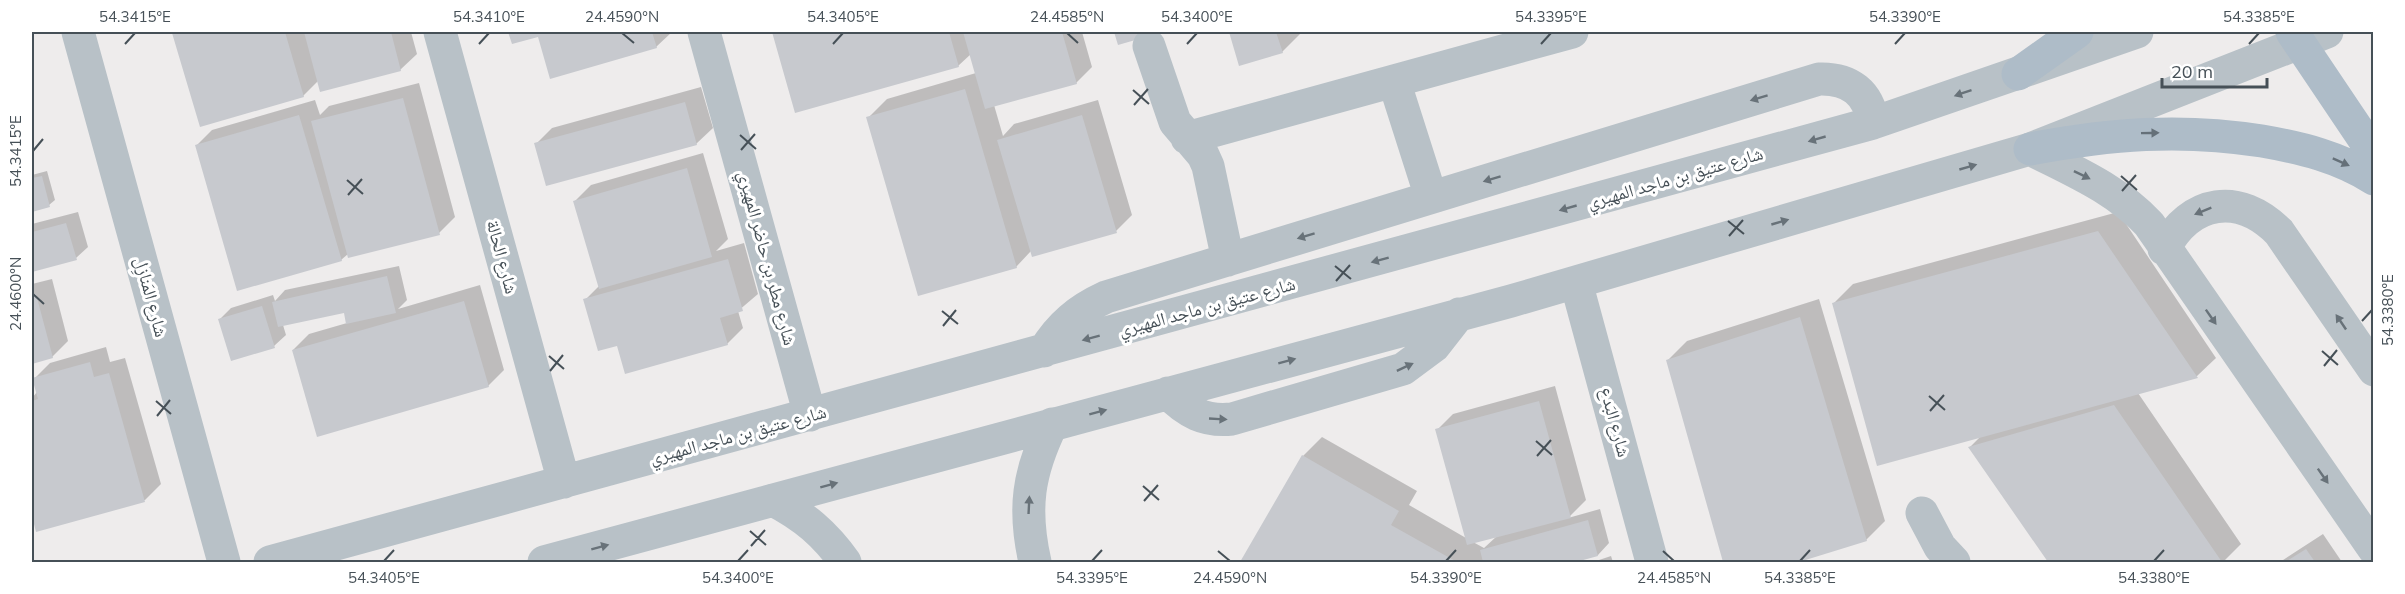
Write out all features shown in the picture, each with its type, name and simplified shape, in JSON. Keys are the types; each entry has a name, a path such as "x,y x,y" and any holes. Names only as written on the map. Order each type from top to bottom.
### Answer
{"main road":[{"path":"2018,74 2077,32"},
{"path":"2307,35 2373,154"},
{"path":"2030,149 2095,137 2144,133 2234,137 2312,151 2343,162 2373,179"}],"street":[{"name":"شارع المَنازِل","path":"78,32 225,562"},
{"name":"شارع الحالة","path":"440,32 564,482"},
{"name":"شارع مطر بن حاضر المهيري","path":"704,32 810,415"},
{"path":"1187,138 1572,32"},
{"name":"شارع عتيق بن ماجد المهيري","path":"270,562 353,551 564,482 1873,123 2137,32"},
{"path":"544,562 1576,282 2030,149 2307,35"},
{"path":"1149,46 1175,122 1203,155 1208,166 1228,260"},
{"path":"1044,351 1055,333 1086,306 1106,297 1820,79 1833,78 1857,88 1866,99 1873,123"},
{"path":"1394,81 1431,198"},
{"path":"2030,149 2103,185 2129,203 2149,224 2164,249 2373,549"},
{"path":"2164,249 2172,234 2185,220 2217,206 2234,206 2252,211 2267,219 2279,232 2373,370"},
{"name":"شارع البَدع","path":"1576,282 1652,562"},
{"path":"1052,424 1039,451 1031,478 1028,506 1029,535 1037,562 1059,562"},
{"path":"773,500 813,524 845,562"},
{"path":"1922,513 1940,547 1954,562"}],"building":[{"path":"285,32 304,97 200,127 172,33"},
{"path":"304,32 391,32 401,71 320,92"},
{"path":"508,32 652,32 657,48 550,79 538,37 512,44"},
{"path":"772,32 949,32 959,67 795,113"},
{"path":"963,32 1062,32 1077,84 985,109"},
{"path":"1114,32 1163,32 1118,45"},
{"path":"1229,32 1276,32 1283,53 1239,66"},
{"path":"965,89 1017,268 918,296 866,117"},
{"path":"403,98 440,235 348,258 311,121"},
{"path":"685,102 697,145 546,186 534,143"},
{"path":"299,115 342,261 237,291 195,145"},
{"path":"1082,115 1117,233 1032,257 997,140"},
{"path":"687,168 712,257 599,289 573,201"},
{"path":"42,176 50,207 32,212 32,178"},
{"path":"66,223 77,260 32,272 32,232"},
{"path":"2098,231 2198,378 1877,466 1832,303"},
{"path":"728,259 743,311 720,318 728,345 625,374 617,346 598,351 583,299"},
{"path":"387,276 396,313 346,324 344,313 278,327 272,302"},
{"path":"36,294 53,358 32,364 32,295"},
{"path":"464,301 489,387 317,437 292,350"},
{"path":"262,306 275,348 231,361 218,319"},
{"path":"1800,317 1867,541 1799,562 1723,562 1666,360"},
{"path":"90,362 94,377 109,373 145,502 36,532 32,516 32,401 38,399 32,378"},
{"path":"1539,401 1571,518 1467,545 1435,429"},
{"path":"2114,405 2222,562 2048,562 1968,447"},
{"path":"1302,455 1399,511 1391,525 1457,562 1240,562"},
{"path":"1588,520 1598,556 1576,562 1483,562 1480,550"},
{"path":"2306,549 2315,562 2285,562"}]}
